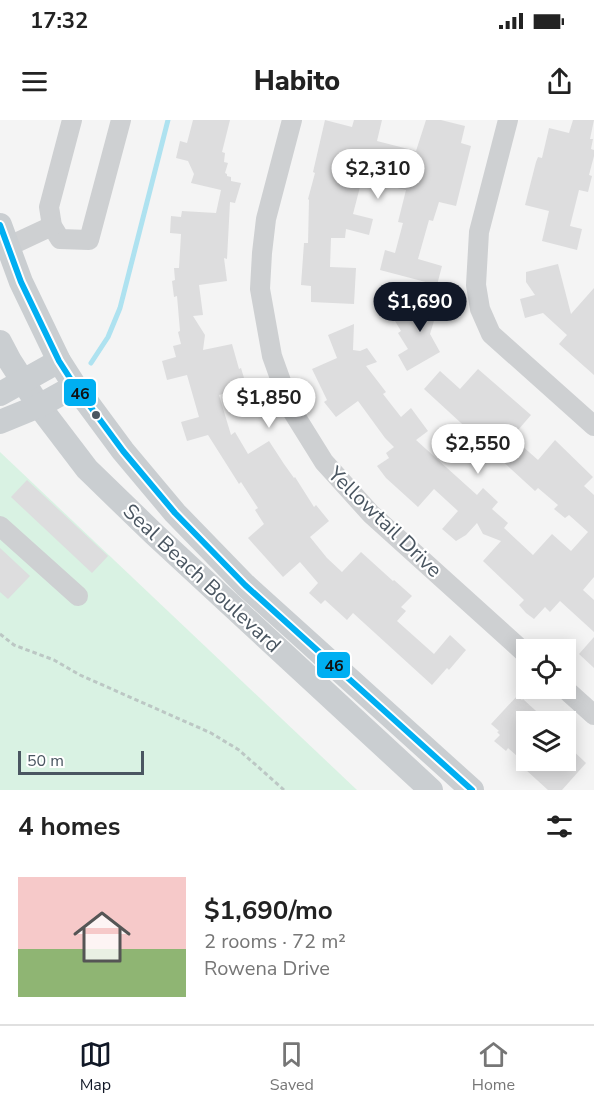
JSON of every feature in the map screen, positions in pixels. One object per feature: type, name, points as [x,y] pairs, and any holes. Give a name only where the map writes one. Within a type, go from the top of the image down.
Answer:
[{"type":"main road","name":"Seal Beach Boulevard","points":[[0,225],[31,304],[59,361],[123,451],[175,513],[245,585],[472,790]]},
{"type":"main road","name":"Seal Beach Boulevard","points":[[0,342],[39,406],[87,470],[431,790]]},
{"type":"main road","points":[[0,394],[59,361]]},
{"type":"main road","points":[[0,422],[39,406],[75,386]]},
{"type":"street","points":[[72,120],[49,207],[52,226],[60,239],[88,240],[121,120]]},
{"type":"street","name":"Yellowtail Drive","points":[[292,120],[266,219],[260,290],[272,356],[291,409],[324,462],[370,514],[516,645]]},
{"type":"street","points":[[508,120],[479,232],[476,285],[480,309],[491,334],[594,426]]},
{"type":"street","points":[[7,247],[52,226]]},
{"type":"street","points":[[0,525],[78,596]]},
{"type":"street","points":[[576,699],[594,715]]},
{"type":"path","points":[[0,634],[14,645],[54,660],[80,675],[211,733],[239,750],[284,790]]},
{"type":"green space","points":[[0,452],[357,790],[0,790]]},
{"type":"building","points":[[193,120],[230,120],[222,152],[225,153],[224,162],[228,163],[225,173],[231,177],[231,181],[241,183],[235,203],[230,202],[227,259],[224,258],[227,281],[199,285],[203,315],[193,316],[205,335],[203,350],[232,344],[239,369],[241,368],[247,388],[219,395],[231,435],[235,432],[248,454],[269,441],[314,507],[316,505],[329,521],[310,537],[342,572],[361,552],[412,596],[401,607],[406,611],[397,621],[434,654],[450,635],[466,650],[432,685],[353,613],[347,620],[325,600],[321,604],[309,593],[318,583],[300,562],[283,577],[248,538],[264,524],[255,510],[258,508],[241,482],[239,484],[208,435],[187,441],[181,422],[199,417],[187,375],[167,380],[162,361],[176,357],[173,346],[181,344],[178,332],[180,331],[177,296],[174,297],[172,281],[175,280],[174,268],[179,268],[181,234],[170,233],[171,216],[181,217],[182,211],[216,213],[221,190],[191,183],[194,174],[188,161],[176,158],[180,141],[187,143]]},
{"type":"building","points":[[325,120],[352,127],[354,120],[382,120],[377,141],[416,151],[426,120],[441,120],[465,126],[461,143],[471,146],[456,206],[439,202],[433,221],[429,220],[418,259],[442,266],[437,285],[380,270],[385,250],[395,253],[403,223],[398,222],[406,190],[397,188],[403,165],[368,156],[353,214],[373,219],[369,235],[346,229],[345,238],[331,238],[330,267],[356,268],[354,304],[311,302],[311,286],[301,285],[304,243],[308,243],[308,199]]},
{"type":"building","points":[[573,120],[594,120],[590,139],[593,139],[591,149],[594,150],[589,175],[592,176],[588,192],[579,190],[570,226],[582,229],[577,250],[542,241],[549,211],[525,205],[536,162],[538,157],[542,158],[549,128],[569,133]]},
{"type":"building","points":[[558,264],[571,314],[594,288],[594,375],[559,344],[567,335],[543,313],[525,318],[520,299],[535,295],[526,282],[526,272]]},
{"type":"building","points":[[440,296],[449,312],[434,321],[430,334],[440,352],[407,371],[398,355],[408,349],[398,333],[401,331],[395,321]]},
{"type":"building","points":[[354,324],[353,350],[360,351],[367,348],[377,362],[366,366],[386,392],[383,394],[401,417],[411,408],[428,431],[416,440],[477,495],[483,488],[498,502],[492,509],[508,523],[504,528],[533,555],[552,534],[571,551],[588,532],[569,515],[565,518],[554,509],[558,505],[538,488],[535,491],[424,389],[440,371],[460,389],[478,369],[531,415],[512,437],[538,460],[555,440],[593,477],[584,486],[594,495],[594,577],[583,590],[594,600],[594,632],[560,601],[550,612],[545,607],[534,619],[526,613],[519,605],[524,600],[483,561],[501,541],[483,534],[477,523],[466,535],[456,541],[442,529],[458,511],[434,489],[418,507],[386,478],[377,466],[389,458],[386,453],[394,447],[358,401],[336,417],[324,402],[327,400],[312,369],[337,358],[328,335]]},
{"type":"building","points":[[27,480],[108,556],[92,573],[11,497]]},
{"type":"building","points":[[0,548],[30,576],[8,599],[0,592]]},
{"type":"building","points":[[594,637],[594,668],[579,654]]},
{"type":"building","points":[[516,697],[516,699],[523,699],[536,711],[516,711],[516,755],[508,748],[506,751],[494,741],[500,735],[491,724]]},
{"type":"building","points":[[576,754],[586,763],[562,790],[548,790],[527,771],[576,771]]},
{"type":"waterway","points":[[91,363],[108,337],[120,308],[168,120]]},
{"type":"transit line","name":"46","points":[[0,225],[21,282],[59,361],[123,451],[175,513],[245,585],[472,790]]}]
